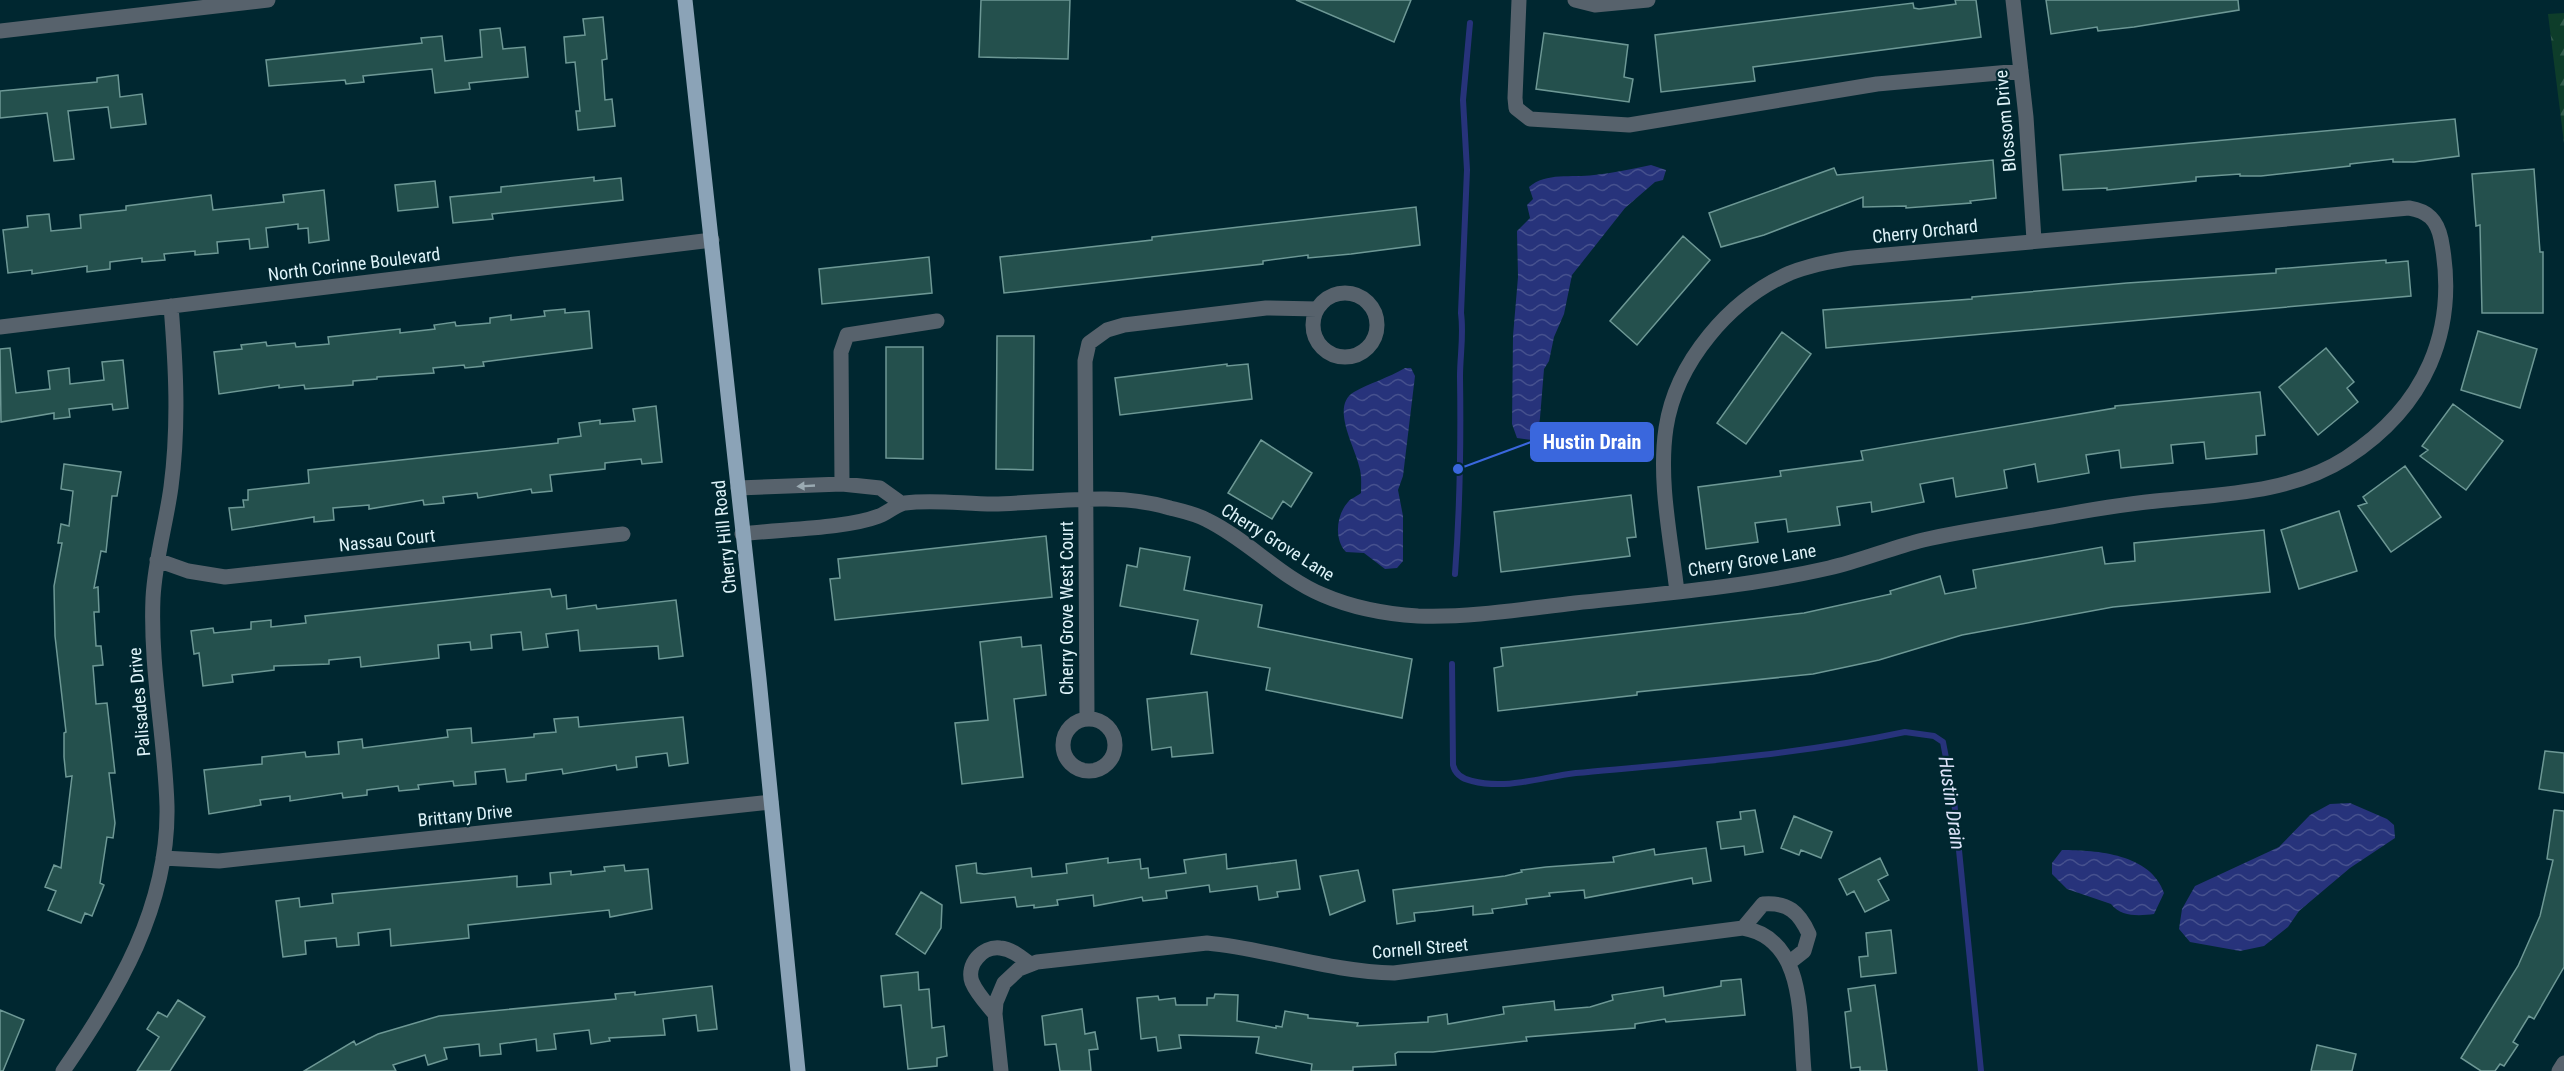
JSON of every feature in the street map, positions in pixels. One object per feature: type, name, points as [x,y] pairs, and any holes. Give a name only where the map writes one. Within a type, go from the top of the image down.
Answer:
[{"type":"main road","name":"Cherry Hill Road","points":[[685,0],[798,1071]]},
{"type":"street","points":[[0,32],[268,0]]},
{"type":"street","points":[[1519,0],[1515,98],[1516,108],[1530,119],[1629,125],[1876,84],[2021,71]]},
{"type":"street","points":[[1575,0],[1595,5],[1648,0]]},
{"type":"street","name":"Blossom Drive","points":[[2013,0],[2034,240]]},
{"type":"street","name":"Cherry Orchard","points":[[1677,592],[1664,464],[1666,427],[1683,376],[1722,321],[1761,290],[1789,274],[1818,264],[1852,258],[2034,240],[2409,208],[2421,210],[2432,218]]},
{"type":"street","name":"Cherry Grove Lane","points":[[742,534],[879,516],[901,503],[1013,503],[1086,498],[1164,506],[1207,519],[1320,594],[1371,611],[1411,616],[1462,615],[1677,592],[1833,567],[1923,540],[2104,508],[2263,489],[2313,475],[2343,460],[2404,409],[2430,367],[2442,327],[2446,288],[2440,238],[2432,218]]},
{"type":"street","name":"North Corinne Boulevard","points":[[0,327],[712,240]]},
{"type":"street","points":[[1348,293],[1360,297],[1370,305],[1376,316],[1377,328],[1373,340],[1365,350],[1354,356],[1341,357],[1330,353],[1320,345],[1314,334],[1313,321],[1317,309],[1325,300],[1336,294],[1348,293]]},
{"type":"street","name":"Palisades Drive","points":[[63,1071],[116,991],[137,948],[155,895],[163,858],[167,806],[152,624],[157,560],[171,489],[177,430],[177,373],[171,306]]},
{"type":"street","name":"Cherry Grove West Court","points":[[1087,718],[1085,351],[1096,336],[1107,330],[1136,324],[1266,308],[1317,309]]},
{"type":"street","points":[[842,484],[841,352],[847,335],[937,321]]},
{"type":"street","points":[[738,488],[842,484],[880,488],[901,503]]},
{"type":"street","name":"Nassau Court","points":[[157,560],[188,572],[225,577],[623,534]]},
{"type":"street","name":"Brittany Drive","points":[[163,858],[219,861],[771,802]]},
{"type":"street","points":[[1790,962],[1804,951],[1809,934],[1800,915],[1790,907],[1776,903],[1763,904],[1743,928],[1755,931],[1776,943],[1790,962],[1796,986],[1804,1071]]},
{"type":"street","name":"Cornell Street","points":[[995,1014],[996,1002],[1011,976],[1030,964],[1208,943],[1232,945],[1346,970],[1394,973],[1743,928]]},
{"type":"street","points":[[1001,1071],[995,1014],[973,983],[970,973],[979,954],[998,947],[1015,952],[1030,964]]},
{"type":"street","points":[[2559,1071],[2564,1063]]},
{"type":"green space","points":[[2564,13],[2564,143],[2548,14]]},
{"type":"water","points":[[1651,165],[1666,170],[1663,180],[1655,182],[1625,208],[1572,275],[1564,314],[1554,337],[1549,361],[1544,369],[1538,432],[1532,440],[1517,438],[1512,424],[1513,336],[1518,277],[1517,231],[1530,218],[1527,205],[1533,199],[1529,187],[1551,177],[1586,176]]},
{"type":"water","points":[[1405,368],[1411,368],[1415,376],[1403,476],[1398,490],[1403,516],[1403,561],[1397,568],[1385,569],[1364,553],[1346,552],[1338,534],[1339,520],[1344,507],[1361,493],[1360,469],[1346,427],[1344,407],[1347,398],[1354,392]]},
{"type":"water","points":[[2350,803],[2387,819],[2394,825],[2395,838],[2350,868],[2299,911],[2288,927],[2264,946],[2240,951],[2190,942],[2179,929],[2182,909],[2195,886],[2279,847],[2310,815],[2330,804]]},
{"type":"water","points":[[2062,850],[2106,853],[2135,862],[2148,870],[2164,893],[2154,914],[2125,913],[2111,904],[2067,889],[2052,874],[2052,863]]},
{"type":"building","points":[[981,0],[1070,0],[1068,59],[979,57]]},
{"type":"building","points":[[1296,0],[1411,0],[1394,42]]},
{"type":"building","points":[[1955,0],[1976,0],[1981,37],[1753,67],[1755,81],[1661,92],[1655,35],[1913,3],[1914,8],[1919,9],[1956,4]]},
{"type":"building","points":[[2046,0],[2238,0],[2239,10],[2134,27],[2098,31],[2097,27],[2051,34]]},
{"type":"building","points":[[603,17],[607,59],[602,60],[605,100],[612,99],[615,126],[578,130],[576,111],[580,111],[575,62],[566,63],[564,37],[585,35],[583,19]]},
{"type":"building","points":[[500,28],[503,49],[525,47],[528,77],[469,83],[470,89],[435,93],[432,69],[363,76],[364,82],[346,84],[345,80],[269,86],[266,60],[422,43],[421,38],[442,36],[445,61],[482,57],[480,30]]},
{"type":"building","points":[[1544,33],[1628,45],[1624,77],[1633,79],[1629,102],[1536,89]]},
{"type":"building","points":[[118,75],[120,97],[142,94],[146,124],[111,128],[108,107],[68,111],[74,159],[54,161],[47,113],[0,118],[0,91],[97,82],[97,78]]},
{"type":"building","points":[[2455,119],[2459,156],[2414,162],[2393,162],[2393,159],[2261,176],[2240,176],[2240,174],[2196,177],[2196,181],[2107,190],[2107,188],[2063,190],[2060,155]]},
{"type":"building","points":[[1993,160],[1996,198],[1970,201],[1971,203],[1906,208],[1906,206],[1863,207],[1863,197],[1764,235],[1721,247],[1709,213],[1834,168],[1837,175]]},
{"type":"building","points":[[2534,169],[2540,252],[2543,252],[2543,313],[2482,313],[2480,225],[2476,226],[2472,174]]},
{"type":"building","points":[[594,177],[594,181],[621,178],[623,200],[492,214],[493,219],[453,223],[450,197],[501,192],[501,187]]},
{"type":"building","points":[[435,181],[438,207],[398,211],[395,185]]},
{"type":"building","points":[[324,190],[329,240],[309,243],[308,228],[298,229],[298,224],[266,228],[268,247],[250,249],[249,239],[217,242],[218,253],[195,255],[195,251],[164,254],[165,260],[142,262],[142,258],[110,262],[110,269],[87,272],[87,266],[32,274],[32,270],[8,273],[3,230],[28,227],[27,216],[49,214],[51,231],[81,228],[80,215],[126,210],[126,206],[211,195],[213,210],[284,202],[283,195]]},
{"type":"building","points":[[1416,207],[1420,245],[1308,258],[1308,255],[1263,261],[1263,264],[1004,293],[1000,257]]},
{"type":"building","points":[[1683,236],[1710,260],[1637,345],[1610,321]]},
{"type":"building","points":[[929,257],[932,293],[822,304],[819,269]]},
{"type":"building","points":[[2386,260],[2386,263],[2408,261],[2411,296],[1826,348],[1823,310],[1972,299],[1972,297],[2127,283],[2276,273],[2276,269]]},
{"type":"building","points":[[565,309],[565,313],[589,311],[592,348],[483,362],[484,366],[433,368],[434,373],[377,377],[377,379],[353,381],[353,385],[305,389],[304,385],[279,388],[279,385],[219,394],[214,352],[242,349],[241,345],[266,342],[267,346],[295,343],[296,347],[329,344],[328,337],[400,329],[400,333],[435,329],[434,325],[455,322],[456,326],[490,323],[490,318],[511,315],[511,320],[545,316],[544,311]]},
{"type":"building","points":[[2478,331],[2537,349],[2520,408],[2461,390]]},
{"type":"building","points":[[1782,332],[1811,354],[1746,444],[1717,423]]},
{"type":"building","points":[[997,336],[1034,336],[1033,470],[996,469]]},
{"type":"building","points":[[886,347],[923,347],[923,459],[886,458]]},
{"type":"building","points":[[10,348],[16,393],[50,389],[48,371],[69,368],[70,384],[104,380],[102,362],[123,360],[128,408],[113,410],[112,404],[69,409],[70,417],[54,419],[54,413],[1,422],[0,349]]},
{"type":"building","points":[[2326,348],[2354,382],[2347,388],[2358,402],[2318,435],[2279,387]]},
{"type":"building","points":[[1227,364],[1227,366],[1248,364],[1252,399],[1120,415],[1115,378]]},
{"type":"building","points":[[2260,392],[2265,435],[2256,436],[2257,454],[2206,459],[2204,442],[2171,445],[2173,463],[2121,468],[2119,450],[2086,455],[2089,473],[2038,482],[2035,464],[2004,470],[2007,488],[1956,497],[1953,478],[1920,484],[1924,502],[1872,512],[1871,502],[1837,507],[1840,525],[1788,532],[1786,519],[1755,523],[1758,542],[1706,549],[1698,487],[1781,476],[1780,471],[1863,460],[1861,451],[2115,408],[2115,406]]},
{"type":"building","points":[[2453,404],[2503,441],[2466,490],[2420,456],[2428,450],[2422,446]]},
{"type":"building","points":[[656,406],[662,462],[642,464],[641,459],[605,463],[605,469],[550,475],[552,491],[532,493],[531,489],[478,498],[477,493],[443,497],[444,503],[424,505],[423,500],[369,509],[369,505],[333,508],[334,520],[314,522],[314,517],[232,530],[229,508],[244,507],[243,500],[248,500],[248,490],[309,483],[308,470],[558,443],[558,439],[581,436],[579,423],[600,420],[600,424],[635,421],[633,409]]},
{"type":"building","points":[[1261,440],[1312,473],[1291,507],[1283,501],[1272,519],[1228,493]]},
{"type":"building","points":[[64,464],[121,472],[117,496],[112,496],[106,552],[101,551],[94,588],[98,587],[99,612],[94,612],[96,646],[101,646],[103,665],[93,666],[96,704],[107,703],[115,773],[109,773],[115,823],[113,838],[107,837],[100,883],[104,885],[92,916],[85,913],[81,923],[48,910],[56,891],[45,887],[54,865],[61,868],[72,776],[66,777],[64,733],[66,732],[55,636],[54,586],[62,543],[58,543],[61,524],[69,526],[73,491],[61,489]]},
{"type":"building","points":[[2405,466],[2441,517],[2391,552],[2358,506],[2367,503],[2363,497]]},
{"type":"building","points":[[1631,495],[1636,537],[1627,538],[1630,556],[1501,572],[1494,512]]},
{"type":"building","points":[[2339,511],[2357,571],[2299,589],[2281,530]]},
{"type":"building","points":[[2264,530],[2270,592],[2113,607],[1962,635],[1879,660],[1813,674],[1637,692],[1637,695],[1498,711],[1494,668],[1503,666],[1501,648],[1804,613],[1891,594],[1890,591],[1940,576],[1945,594],[1976,588],[1973,570],[2102,547],[2105,564],[2135,561],[2134,543]]},
{"type":"building","points":[[1046,536],[1052,597],[835,620],[830,579],[840,578],[838,559]]},
{"type":"building","points":[[1140,548],[1190,557],[1184,590],[1262,605],[1258,627],[1412,659],[1402,718],[1266,690],[1270,668],[1191,654],[1198,620],[1120,606],[1127,565],[1137,567]]},
{"type":"building","points":[[550,589],[552,597],[566,595],[567,609],[596,605],[597,609],[676,600],[683,656],[659,659],[658,646],[580,651],[578,630],[546,634],[548,647],[523,650],[521,632],[491,635],[492,648],[471,650],[470,642],[438,645],[439,658],[361,667],[360,657],[329,660],[329,664],[274,666],[274,670],[232,675],[233,682],[203,686],[199,653],[194,654],[191,631],[213,628],[214,633],[251,629],[251,622],[271,620],[271,627],[306,623],[305,616]]},
{"type":"building","points":[[1021,637],[1022,647],[1041,645],[1046,695],[1014,699],[1023,777],[962,784],[955,723],[988,720],[980,642]]},
{"type":"building","points":[[1207,692],[1213,753],[1172,757],[1171,747],[1152,750],[1147,699]]},
{"type":"building","points":[[578,717],[579,727],[683,717],[688,763],[669,766],[667,753],[636,757],[637,767],[617,770],[616,765],[563,774],[562,769],[526,774],[526,780],[507,782],[505,769],[475,772],[476,784],[454,786],[453,781],[418,785],[419,789],[399,791],[398,786],[367,790],[367,795],[343,798],[342,793],[290,801],[290,796],[260,800],[261,805],[209,814],[204,770],[262,764],[262,757],[305,752],[306,757],[339,754],[338,742],[362,739],[363,748],[448,737],[447,730],[471,728],[472,743],[534,737],[534,734],[556,732],[554,719]]},
{"type":"building","points":[[2545,751],[2564,753],[2564,793],[2539,789]]},
{"type":"building","points":[[1755,810],[1763,852],[1745,855],[1744,846],[1721,849],[1717,822],[1741,819],[1740,812]]},
{"type":"building","points":[[2554,810],[2564,811],[2564,967],[2534,1019],[2529,1016],[2513,1042],[2518,1045],[2504,1066],[2500,1064],[2495,1071],[2481,1071],[2461,1058],[2518,966],[2540,916],[2553,860],[2547,859]]},
{"type":"building","points":[[1794,816],[1832,832],[1821,858],[1801,850],[1799,855],[1781,848]]},
{"type":"building","points":[[1706,848],[1711,881],[1693,884],[1692,878],[1585,898],[1584,890],[1549,893],[1550,896],[1526,899],[1527,904],[1492,909],[1493,913],[1473,915],[1473,906],[1414,913],[1415,921],[1397,924],[1393,890],[1505,876],[1522,872],[1521,870],[1614,862],[1613,857],[1654,849],[1655,855]]},
{"type":"building","points":[[1226,854],[1227,869],[1296,860],[1300,889],[1277,892],[1278,897],[1259,900],[1257,886],[1210,892],[1209,885],[1166,891],[1167,898],[1143,901],[1142,897],[1094,906],[1093,895],[1057,900],[1058,905],[1034,908],[1034,905],[1017,907],[1015,897],[961,903],[956,866],[976,863],[977,873],[984,874],[1031,868],[1032,877],[1067,873],[1066,864],[1108,858],[1108,863],[1140,859],[1141,869],[1148,868],[1149,878],[1186,873],[1184,860]]},
{"type":"building","points":[[1880,858],[1888,875],[1878,880],[1889,900],[1865,912],[1854,891],[1847,895],[1839,879]]},
{"type":"building","points":[[624,865],[625,871],[648,869],[652,909],[610,917],[609,910],[468,925],[469,938],[391,946],[390,929],[358,933],[359,945],[337,947],[336,938],[305,941],[306,954],[283,957],[276,901],[299,898],[300,907],[333,903],[332,894],[517,876],[517,887],[551,884],[550,873],[571,871],[571,875],[605,871],[604,867]]},
{"type":"building","points":[[1358,870],[1365,901],[1330,915],[1320,876]]},
{"type":"building","points":[[921,892],[942,905],[941,928],[925,954],[896,934]]},
{"type":"building","points":[[1891,930],[1896,973],[1861,977],[1859,957],[1868,956],[1866,933]]},
{"type":"building","points":[[918,972],[919,990],[929,989],[932,1028],[944,1026],[947,1056],[937,1058],[937,1066],[908,1069],[901,1005],[884,1007],[881,976]]},
{"type":"building","points":[[1741,979],[1745,1015],[1666,1022],[1665,1019],[1635,1024],[1635,1028],[1526,1037],[1527,1041],[1433,1052],[1398,1052],[1395,1054],[1396,1065],[1353,1067],[1353,1071],[1311,1071],[1312,1064],[1256,1053],[1259,1037],[1179,1035],[1181,1048],[1158,1051],[1156,1037],[1141,1039],[1137,998],[1158,996],[1159,1000],[1175,998],[1176,1005],[1207,1005],[1207,998],[1214,998],[1215,994],[1238,995],[1237,1021],[1276,1028],[1276,1026],[1282,1027],[1285,1011],[1308,1015],[1308,1018],[1358,1023],[1357,1026],[1428,1022],[1428,1017],[1447,1014],[1448,1024],[1504,1014],[1503,1007],[1554,1001],[1555,1010],[1590,1007],[1613,1000],[1612,995],[1663,987],[1664,996],[1721,986],[1721,981]]},
{"type":"building","points":[[1875,985],[1887,1071],[1860,1071],[1860,1067],[1851,1068],[1845,1012],[1851,1011],[1848,989]]},
{"type":"building","points":[[712,986],[717,1029],[698,1031],[696,1015],[663,1019],[665,1035],[609,1038],[610,1041],[591,1044],[589,1030],[554,1034],[556,1049],[537,1051],[536,1039],[500,1044],[501,1054],[480,1056],[479,1044],[444,1048],[447,1059],[428,1065],[425,1055],[393,1065],[396,1071],[304,1071],[354,1041],[356,1045],[378,1034],[439,1016],[616,999],[615,994],[635,992],[635,995]]},
{"type":"building","points":[[178,1000],[205,1017],[170,1071],[137,1071],[159,1037],[147,1029],[158,1012],[167,1017]]},
{"type":"building","points":[[1082,1009],[1085,1034],[1095,1032],[1098,1049],[1089,1050],[1091,1071],[1060,1071],[1056,1044],[1045,1045],[1042,1016]]},
{"type":"building","points":[[0,1010],[24,1020],[3,1071],[0,1071]]},
{"type":"building","points":[[2317,1045],[2356,1054],[2352,1071],[2311,1071]]},
{"type":"waterway","name":"Hustin Drain","points":[[1455,574],[1459,500],[1461,313],[1467,170],[1463,100],[1470,23]]},
{"type":"waterway","name":"Hustin Drain","points":[[1452,664],[1453,765],[1458,773],[1472,781],[1498,784],[1524,782],[1576,773],[1700,762],[1823,747],[1905,732],[1934,736],[1943,742],[1954,800],[1981,1071]]},
{"type":"place","name":"Hustin Drain","points":[[1458,469]]}]
